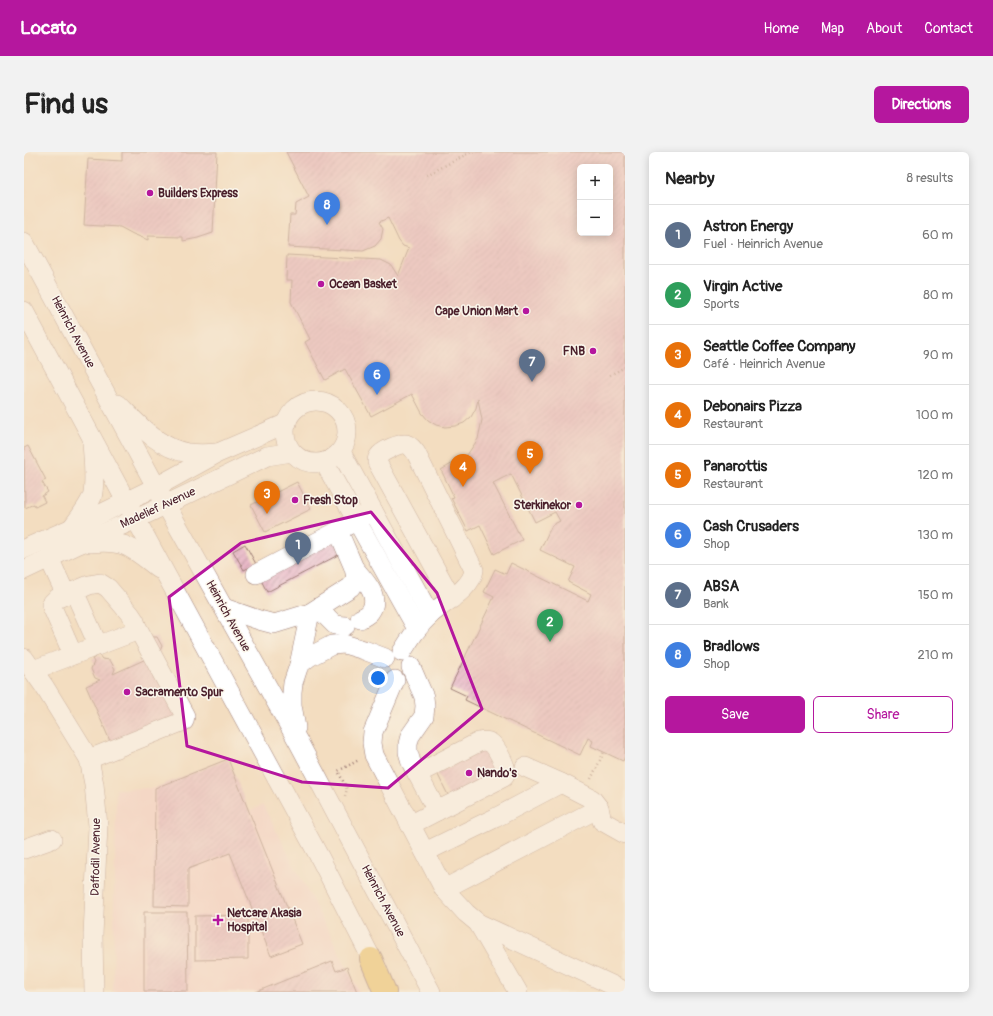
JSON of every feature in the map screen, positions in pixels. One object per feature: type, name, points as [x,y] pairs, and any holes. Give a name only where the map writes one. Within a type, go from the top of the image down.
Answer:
[{"type":"main road","points":[[371,959],[385,992]]},
{"type":"street","name":"Heinrich Avenue","points":[[24,242],[156,487],[299,743],[431,992]]},
{"type":"street","points":[[24,312],[320,858],[371,959],[390,992]]},
{"type":"street","points":[[104,390],[147,432],[162,444],[172,449],[187,453],[218,453]]},
{"type":"street","points":[[319,401],[329,403],[343,416],[347,425],[348,434],[346,444],[341,452],[333,458],[324,462],[306,462],[292,452],[287,443],[285,433],[287,423],[290,414],[299,406],[308,402],[319,401]]},
{"type":"street","name":"Madelief Avenue","points":[[24,570],[49,558],[76,536],[126,502],[218,453],[287,423]]},
{"type":"street","points":[[92,438],[94,483],[92,495],[76,536],[121,543],[135,550],[166,575]]},
{"type":"street","points":[[399,659],[417,628],[430,615],[452,599],[470,582],[474,573],[474,570],[416,453],[406,444],[401,444],[384,451],[379,455],[377,462],[452,599]]},
{"type":"street","name":"Madelief Avenue","points":[[24,549],[136,519],[267,456],[292,452]]},
{"type":"street","points":[[341,452],[430,615]]},
{"type":"street","points":[[324,462],[417,628]]},
{"type":"street","points":[[256,574],[373,511]]},
{"type":"street","points":[[224,608],[274,624],[315,610],[351,587],[356,578],[354,568],[342,540],[336,532]]},
{"type":"street","points":[[49,558],[98,645]]},
{"type":"street","points":[[315,610],[325,615],[335,625],[353,622],[370,613],[374,605],[374,598],[369,586],[354,568]]},
{"type":"street","points":[[73,655],[52,607],[52,603],[56,599],[89,585],[100,583],[108,588],[131,615],[185,716],[184,721],[180,723],[88,759]]},
{"type":"street","points":[[299,743],[292,706],[293,683],[315,610]]},
{"type":"street","points":[[30,663],[73,655],[130,633],[136,625]]},
{"type":"street","name":"Daffodil Avenue","points":[[24,642],[30,663],[88,759],[94,784],[98,826],[94,935],[94,992]]},
{"type":"street","points":[[299,665],[309,657],[332,645],[344,644],[399,659],[424,697],[424,716],[410,736],[408,752],[411,762],[437,811]]},
{"type":"street","points":[[395,680],[373,732],[372,743],[374,755],[444,889],[466,913],[478,923],[625,991]]},
{"type":"street","points":[[410,825],[501,779],[506,774],[506,767],[495,746],[491,743],[483,741],[418,774]]},
{"type":"street","points":[[525,767],[592,799],[599,808],[602,821],[625,834]]},
{"type":"street","points":[[425,852],[495,818],[561,783]]},
{"type":"street","points":[[444,889],[599,808]]},
{"type":"street","points":[[24,849],[52,839]]},
{"type":"street","points":[[478,923],[518,992]]},
{"type":"path","points":[[427,175],[471,152]]},
{"type":"path","points":[[610,375],[625,367]]},
{"type":"path","points":[[583,794],[604,752]]},
{"type":"path","points":[[337,815],[347,789],[338,771],[360,760]]},
{"type":"highlighted area","points":[[371,512],[437,593],[482,709],[388,788],[302,782],[187,746],[169,597],[241,543]]},
{"type":"shaded area","name":"Netcare Akasia Hospital","points":[[155,788],[249,811],[263,805],[360,992],[113,992],[116,789]]},
{"type":"building","name":"Builders Express","points":[[122,152],[217,152],[213,233],[183,241],[183,237],[148,236],[148,240],[120,227],[84,225],[88,159],[122,161]]},
{"type":"building","points":[[286,152],[625,152],[625,756],[623,761],[591,746],[593,741],[588,738],[580,755],[465,700],[467,696],[450,688],[494,597],[484,592],[495,569],[506,574],[511,563],[588,601],[591,594],[568,582],[575,567],[540,550],[552,525],[560,521],[555,512],[535,522],[511,474],[493,483],[522,540],[494,554],[480,525],[468,531],[451,498],[454,497],[441,470],[467,455],[478,439],[482,420],[478,399],[476,408],[471,417],[464,423],[445,427],[436,425],[428,420],[422,413],[412,394],[371,416],[345,369],[325,380],[305,342],[310,339],[291,302],[292,280],[286,280],[287,255],[381,260],[391,265],[398,276],[409,248],[403,246],[399,241],[388,218],[379,222],[383,229],[381,239],[375,246],[363,251],[288,247],[290,215],[295,215],[296,204],[309,197]]},
{"type":"building","points":[[28,446],[46,480],[42,482],[48,492],[42,496],[45,502],[35,507],[34,504],[25,508],[24,448]]},
{"type":"building","points":[[297,482],[311,509],[265,532],[251,505]]},
{"type":"building","points":[[334,537],[342,553],[267,592],[259,576]]},
{"type":"building","points":[[245,544],[256,564],[244,570],[233,551]]},
{"type":"building","name":"Sacramento Spur","points":[[150,637],[157,637],[162,646],[159,654],[180,698],[175,722],[110,741],[86,686],[100,680],[95,678],[91,669],[94,662],[92,659],[99,655],[102,659],[110,660],[115,669],[113,674],[146,659]]},
{"type":"building","name":"Nando's","points":[[487,747],[501,772],[450,799],[437,773]]},
{"type":"building","points":[[228,759],[302,944],[271,956],[230,853],[188,869],[188,907],[154,906],[155,788]]},
{"type":"building","points":[[144,912],[187,912],[188,991],[144,991]]},
{"type":"building","points":[[248,915],[248,959],[195,960],[195,916]]},
{"type":"building","points":[[332,961],[336,971],[347,967],[357,992],[256,992]]},
{"type":"place","name":"Builders Express","points":[[150,193]]},
{"type":"place","name":"Bradlows","points":[[327,225]]},
{"type":"place","name":"Ocean Basket","points":[[321,284]]},
{"type":"place","name":"Cape Union Mart","points":[[526,311]]},
{"type":"place","name":"FNB","points":[[593,351]]},
{"type":"place","name":"ABSA","points":[[532,382]]},
{"type":"place","name":"Cash Crusaders","points":[[377,395]]},
{"type":"place","name":"Panarottis","points":[[530,474]]},
{"type":"place","name":"Debonairs Pizza","points":[[463,487]]},
{"type":"place","name":"Fresh Stop","points":[[295,500]]},
{"type":"place","name":"Sterkinekor","points":[[579,505]]},
{"type":"place","name":"Seattle Coffee Company","points":[[267,514]]},
{"type":"place","name":"Astron Energy","points":[[298,565]]},
{"type":"place","name":"Virgin Active","points":[[550,642]]},
{"type":"place","name":"Sacramento Spur","points":[[127,692]]},
{"type":"place","name":"Nando's","points":[[469,773]]},
{"type":"place","name":"Netcare Akasia Hospital","points":[[218,920]]}]
